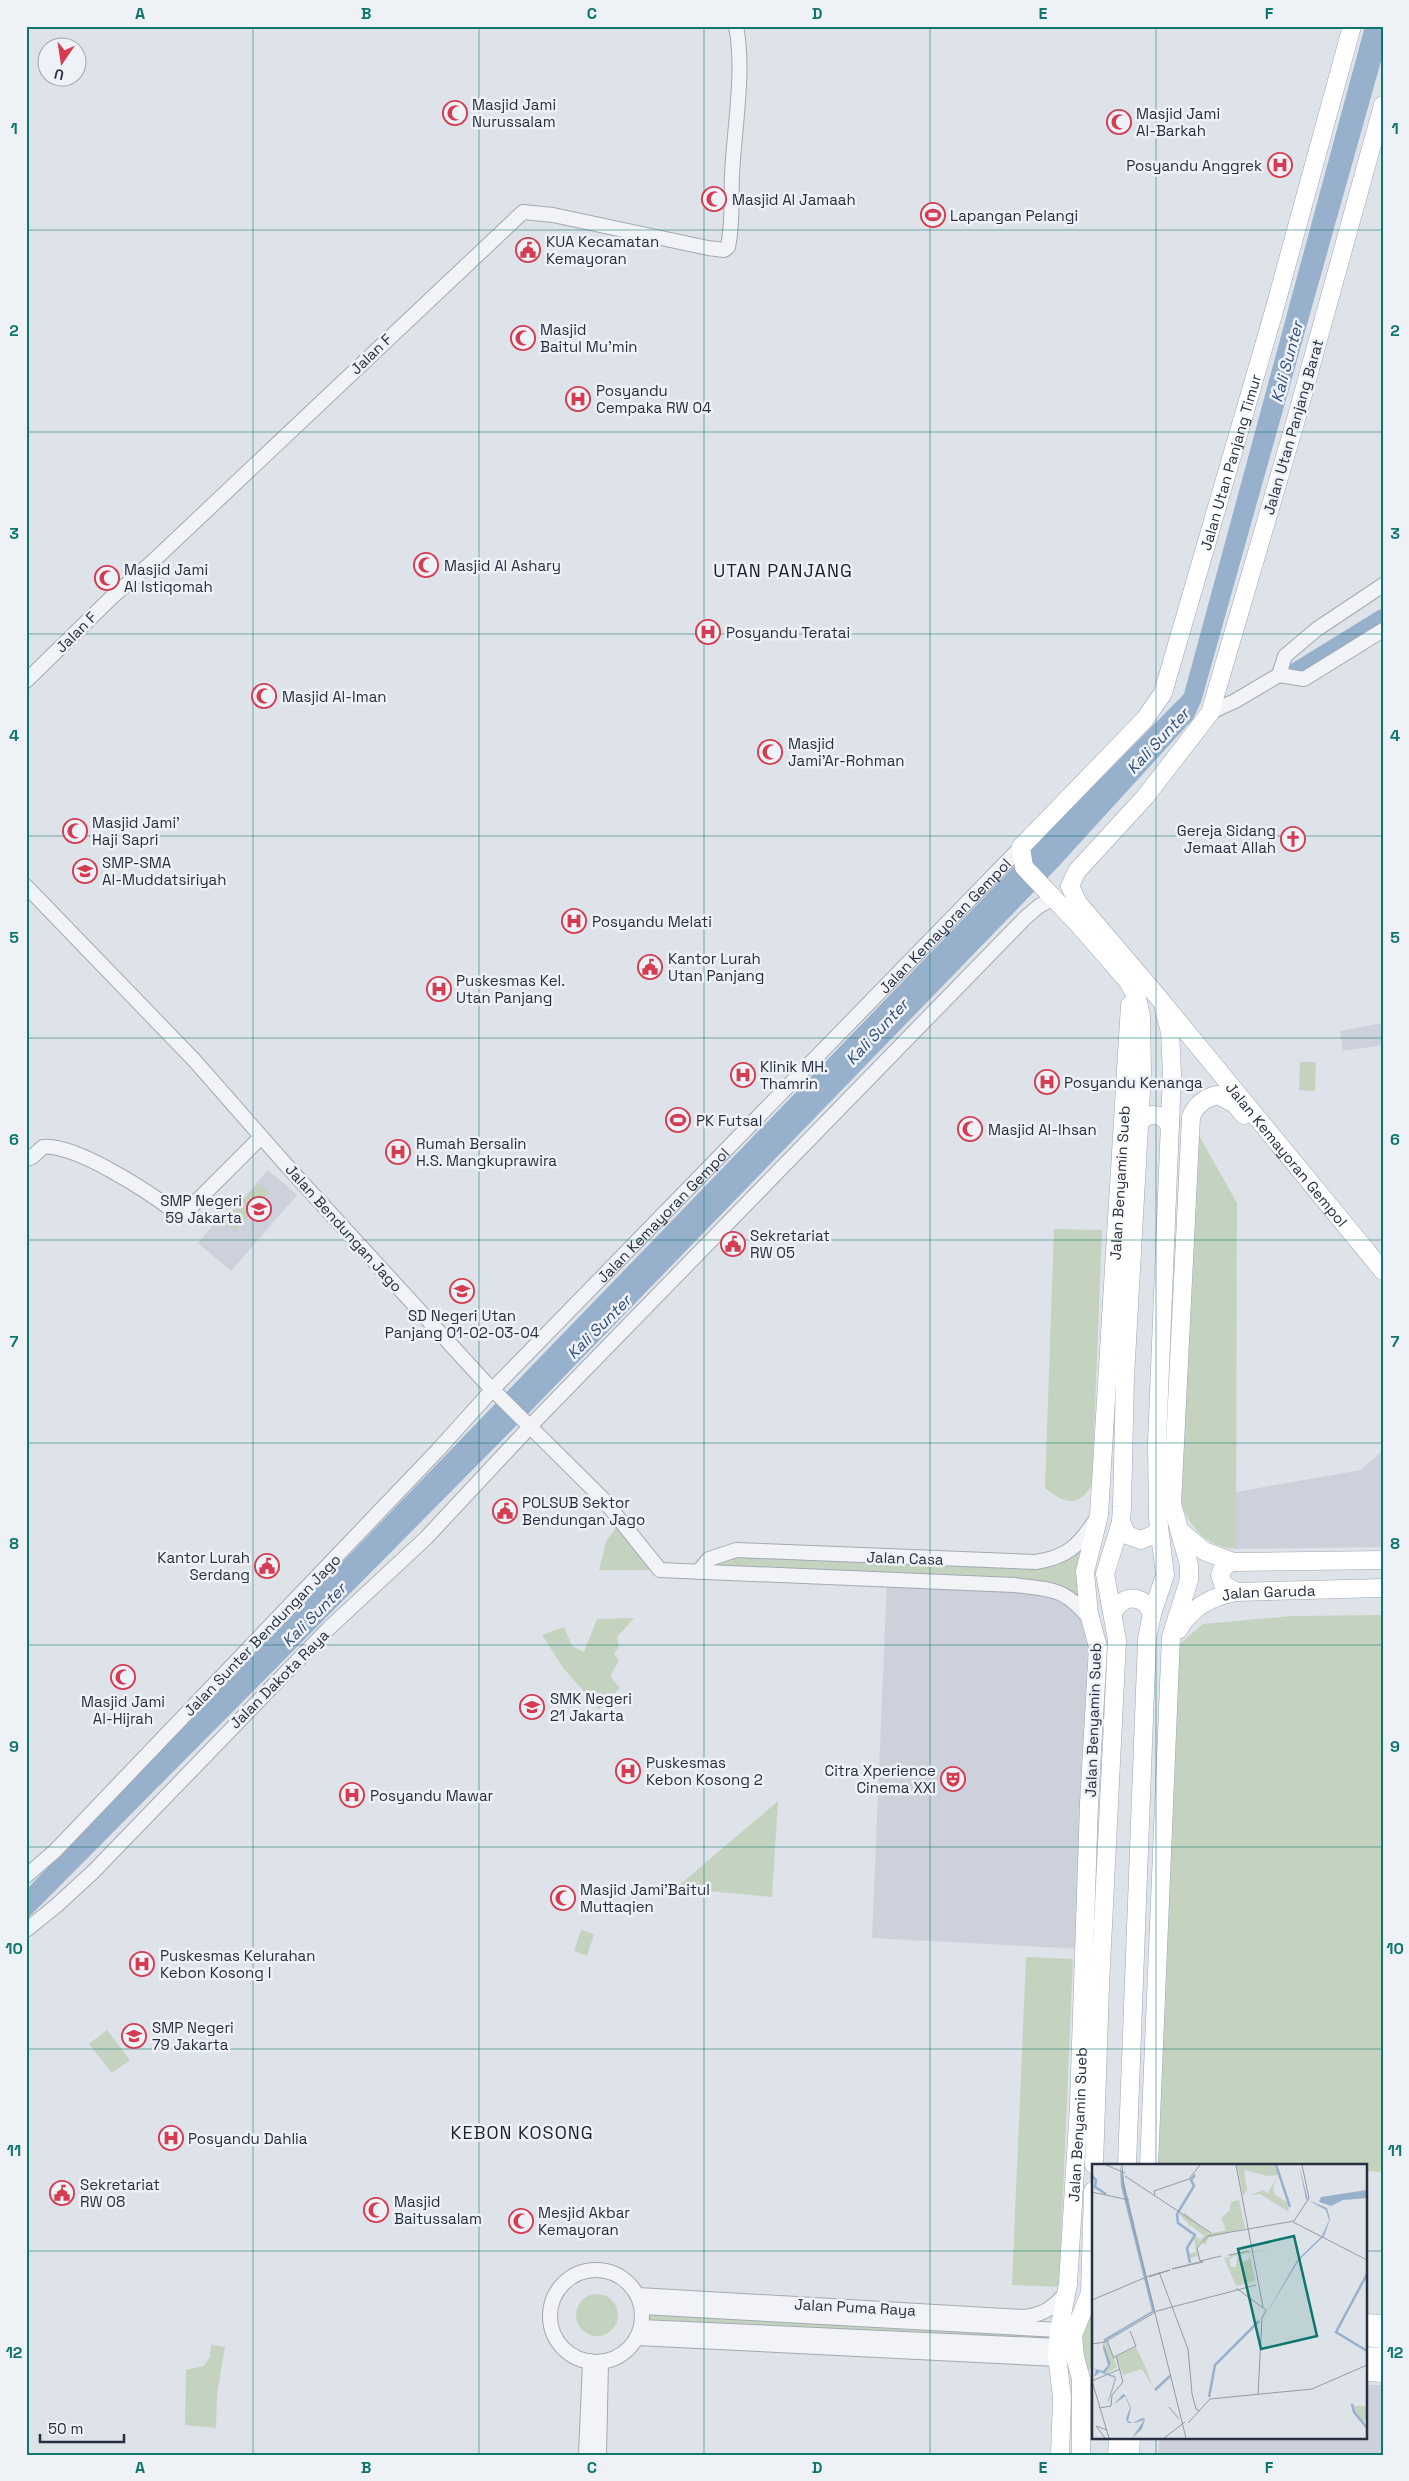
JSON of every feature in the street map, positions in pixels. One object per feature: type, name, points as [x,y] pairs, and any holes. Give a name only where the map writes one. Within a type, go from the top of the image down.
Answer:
[{"type":"main road","name":"Jalan Utan Panjang Timur","points":[[1020,852],[1145,719],[1166,686],[1274,311],[1352,26]]},
{"type":"main road","name":"Jalan Utan Panjang Barat","points":[[1153,991],[1078,903],[1070,886],[1077,871],[1145,797],[1208,716],[1295,423],[1383,105]]},
{"type":"main road","points":[[1020,852],[1024,867],[1049,892],[1127,980]]},
{"type":"main road","name":"Jalan Benyamin Sueb","points":[[1094,2164],[1100,1986],[1117,1640],[1114,1613],[1105,1574],[1121,1522],[1125,1377],[1142,1073],[1142,1016],[1137,998],[1127,980]]},
{"type":"main road","name":"Jalan Benyamin Sueb","points":[[1060,2455],[1062,2397],[1058,2345],[1068,2284],[1079,2105],[1082,1967],[1098,1647],[1091,1619],[1085,1572],[1099,1515],[1104,1446],[1130,1013],[1127,980]]},
{"type":"main road","points":[[1127,2164],[1146,1653],[1152,1614],[1165,1575],[1159,1527],[1157,1442],[1167,1234],[1172,1074],[1169,1024],[1163,1008],[1153,991]]},
{"type":"main road","name":"Jalan Kemayoran Gempol","points":[[1153,991],[1383,1271]]},
{"type":"main road","points":[[1142,1073],[1147,1082],[1157,1085],[1166,1082],[1172,1074]]},
{"type":"main road","name":"Jalan Kemayoran Gempol","points":[[1183,1270],[1191,1117],[1194,1110],[1204,1100],[1218,1096],[1235,1104],[1251,1122],[1383,1286]]},
{"type":"main road","points":[[1138,1125],[1146,1116],[1151,1115],[1163,1117],[1170,1126]]},
{"type":"main road","points":[[1120,1162],[1136,1185]]},
{"type":"main road","points":[[1116,1232],[1132,1252]]},
{"type":"main road","points":[[1149,2160],[1171,1637],[1189,1580],[1189,1565],[1172,1504],[1183,1270],[1167,1234]]},
{"type":"main road","points":[[1104,1446],[1125,1377]]},
{"type":"main road","points":[[1157,1442],[1176,1404]]},
{"type":"main road","points":[[1121,1522],[1127,1535],[1134,1539],[1149,1538],[1159,1527]]},
{"type":"main road","name":"Jalan Garuda","points":[[1179,1530],[1204,1550],[1233,1562],[1383,1560]]},
{"type":"main road","points":[[1233,1562],[1224,1566],[1220,1575],[1223,1584],[1236,1592]]},
{"type":"main road","name":"Jalan Garuda","points":[[1171,1637],[1186,1616],[1204,1602],[1216,1596],[1236,1592],[1383,1588]]},
{"type":"main road","points":[[1114,1613],[1117,1605],[1124,1599],[1133,1598],[1142,1600],[1152,1614]]},
{"type":"main road","points":[[1089,1804],[1114,1728]]},
{"type":"main road","points":[[1139,1870],[1165,1788]]},
{"type":"main road","points":[[1082,1967],[1100,1986]]},
{"type":"main road","points":[[1129,2096],[1149,2160]]},
{"type":"main road","name":"Jalan Benyamin Sueb","points":[[1081,2455],[1081,2378],[1075,2357],[1073,2335],[1091,2296],[1092,2244]]},
{"type":"main road","points":[[1366,2323],[1383,2324]]},
{"type":"main road","points":[[1366,2337],[1383,2339]]},
{"type":"main road","points":[[1366,2356],[1383,2357]]},
{"type":"main road","points":[[1081,2378],[1086,2370],[1092,2366]]},
{"type":"main road","points":[[1366,2372],[1383,2373]]},
{"type":"main road","points":[[1117,2455],[1118,2438]]},
{"type":"main road","points":[[1130,2455],[1131,2438]]},
{"type":"street","name":"Jalan F","points":[[26,681],[112,597],[150,564],[523,212],[553,215],[724,250],[728,247],[739,42],[736,26]]},
{"type":"street","points":[[1279,675],[1284,656],[1317,629],[1383,586]]},
{"type":"street","points":[[1208,716],[1279,675],[1304,678],[1383,630]]},
{"type":"street","name":"Jalan Kemayoran Gempol","points":[[496,1393],[1020,852]]},
{"type":"street","name":"Jalan Bendungan Jago","points":[[28,892],[194,1060],[261,1137],[496,1393],[615,1513],[660,1570]]},
{"type":"street","points":[[529,1425],[1025,918],[1039,906],[1049,892]]},
{"type":"street","points":[[26,1160],[43,1147],[58,1148],[128,1180],[175,1212],[182,1213],[188,1210],[261,1137]]},
{"type":"street","name":"Jalan Sunter Bendungan Jago","points":[[26,1876],[55,1851],[439,1449],[496,1393]]},
{"type":"street","name":"Jalan Dakota Raya","points":[[26,1930],[56,1906],[138,1827],[245,1712],[328,1628],[426,1538],[529,1425]]},
{"type":"street","name":"Jalan Casa","points":[[698,1572],[709,1559],[736,1550],[1036,1562],[1058,1557],[1075,1547],[1083,1539],[1099,1515]]},
{"type":"street","name":"Jalan Casa","points":[[660,1570],[1014,1585],[1044,1588],[1060,1591],[1072,1598],[1091,1619]]},
{"type":"street","points":[[589,2270],[599,2270],[622,2277],[640,2301],[639,2332],[623,2353],[596,2362],[566,2351],[555,2337],[550,2312],[556,2292],[562,2284],[574,2275],[589,2270]]},
{"type":"street","name":"Jalan Puma Raya","points":[[640,2301],[1023,2317],[1033,2316],[1052,2309],[1065,2294]]},
{"type":"street","name":"Jalan Puma Raya","points":[[640,2301],[1058,2345]]},
{"type":"street","points":[[639,2332],[1058,2345]]},
{"type":"street","points":[[586,2455],[596,2362]]},
{"type":"street","points":[[596,2362],[599,2455]]},
{"type":"shaded area","points":[[1383,1023],[1383,1045],[1343,1051],[1340,1031]]},
{"type":"shaded area","name":"SMP Negeri 59 Jakarta","points":[[268,1170],[297,1195],[231,1271],[198,1243],[214,1224],[218,1227]]},
{"type":"shaded area","points":[[1383,1450],[1383,1547],[1236,1549],[1236,1492],[1361,1470]]},
{"type":"shaded area","points":[[887,1580],[1053,1590],[1091,1619],[1083,1949],[872,1938]]},
{"type":"shaded area","points":[[1366,2385],[1383,2385],[1383,2455],[1158,2455],[1160,2438],[1366,2438]]},
{"type":"green space","name":"Lapangan Pelangi","points":[[927,207],[943,215],[940,223],[923,216]]},
{"type":"green space","points":[[1300,1062],[1316,1062],[1315,1091],[1299,1090]]},
{"type":"green space","points":[[1197,1132],[1237,1203],[1236,1549],[1216,1544],[1201,1535],[1195,1529],[1180,1503]]},
{"type":"green space","points":[[258,1183],[269,1192],[235,1232],[225,1223]]},
{"type":"green space","points":[[1054,1229],[1102,1230],[1092,1484],[1082,1497],[1071,1501],[1059,1497],[1045,1488]]},
{"type":"green space","points":[[621,1520],[660,1570],[599,1570],[606,1542]]},
{"type":"green space","points":[[1075,1547],[1089,1550],[1091,1619],[1060,1591],[698,1572],[723,1553],[1036,1562]]},
{"type":"green space","points":[[1383,1615],[1383,2172],[1366,2171],[1366,2164],[1158,2164],[1177,1646],[1203,1624],[1293,1616]]},
{"type":"green space","points":[[634,1618],[617,1637],[619,1646],[614,1654],[619,1661],[610,1676],[620,1688],[599,1709],[564,1669],[542,1635],[564,1627],[572,1646],[584,1652],[597,1619]]},
{"type":"green space","points":[[778,1801],[772,1897],[676,1888]]},
{"type":"green space","points":[[581,1930],[594,1934],[587,1956],[574,1951]]},
{"type":"green space","points":[[1026,1957],[1073,1959],[1059,2287],[1012,2285]]},
{"type":"green space","points":[[107,2030],[130,2060],[112,2073],[89,2044]]},
{"type":"green space","points":[[593,2294],[601,2294],[612,2300],[618,2315],[612,2330],[601,2336],[593,2336],[582,2330],[576,2319],[576,2311],[582,2300]]},
{"type":"green space","points":[[1092,2302],[1092,2367],[1081,2379],[1075,2357]]},
{"type":"green space","points":[[643,2313],[1059,2330],[1057,2355],[641,2327]]},
{"type":"green space","points":[[211,2345],[225,2347],[217,2395],[216,2428],[185,2425],[186,2370],[204,2366],[210,2357]]},
{"type":"water","name":"Kali Sunter","points":[[1365,26],[1383,26],[1383,54],[1201,702],[1193,719],[1057,868],[522,1420],[26,1920],[26,1890],[1022,858],[1184,694]]},
{"type":"waterway","points":[[1297,672],[1383,619]]},
{"type":"place","name":"Masjid Jami Nurussalam","points":[[455,113]]},
{"type":"place","name":"Masjid Jami Al-Barkah","points":[[1119,122]]},
{"type":"place","name":"Posyandu Anggrek","points":[[1280,165]]},
{"type":"place","name":"Masjid Al Jamaah","points":[[714,199]]},
{"type":"place","name":"Lapangan Pelangi","points":[[933,215]]},
{"type":"place","name":"KUA Kecamatan Kemayoran","points":[[528,250]]},
{"type":"place","name":"Masjid Baitul Mu'min","points":[[523,338]]},
{"type":"place","name":"Posyandu Cempaka RW 04","points":[[578,399]]},
{"type":"place","name":"Masjid Al Ashary","points":[[426,565]]},
{"type":"place","name":"Masjid Jami Al Istiqomah","points":[[107,578]]},
{"type":"place","name":"Posyandu Teratai","points":[[708,632]]},
{"type":"place","name":"Masjid Al-Iman","points":[[264,696]]},
{"type":"place","name":"Masjid Jami'Ar-Rohman","points":[[770,752]]},
{"type":"place","name":"Masjid Jami' Haji Sapri","points":[[75,831]]},
{"type":"place","name":"Gereja Sidang Jemaat Allah","points":[[1293,839]]},
{"type":"place","name":"SMP-SMA Al-Muddatsiriyah","points":[[85,871]]},
{"type":"place","name":"Posyandu Melati","points":[[574,921]]},
{"type":"place","name":"Kantor Lurah Utan Panjang","points":[[650,967]]},
{"type":"place","name":"Puskesmas Kel. Utan Panjang","points":[[439,989]]},
{"type":"place","name":"Klinik MH. Thamrin","points":[[743,1075]]},
{"type":"place","name":"Posyandu Kenanga","points":[[1047,1082]]},
{"type":"place","name":"PK Futsal","points":[[678,1120]]},
{"type":"place","name":"Masjid Al-Ihsan","points":[[970,1129]]},
{"type":"place","name":"Rumah Bersalin H.S. Mangkuprawira","points":[[398,1152]]},
{"type":"place","name":"SMP Negeri 59 Jakarta","points":[[259,1209]]},
{"type":"place","name":"Sekretariat RW 05","points":[[733,1244]]},
{"type":"place","name":"SD Negeri Utan Panjang 01-02-03-04","points":[[462,1291]]},
{"type":"place","name":"POLSUB Sektor Bendungan Jago","points":[[505,1511]]},
{"type":"place","name":"Kantor Lurah Serdang","points":[[267,1566]]},
{"type":"place","name":"Masjid Jami Al-Hijrah","points":[[123,1677]]},
{"type":"place","name":"SMK Negeri 21 Jakarta","points":[[532,1707]]},
{"type":"place","name":"Puskesmas Kebon Kosong 2","points":[[628,1771]]},
{"type":"place","name":"Citra Xperience Cinema XXI","points":[[953,1779]]},
{"type":"place","name":"Posyandu Mawar","points":[[352,1795]]},
{"type":"place","name":"Masjid Jami'Baitul Muttaqien","points":[[563,1898]]},
{"type":"place","name":"Puskesmas Kelurahan Kebon Kosong I","points":[[142,1964]]},
{"type":"place","name":"SMP Negeri 79 Jakarta","points":[[134,2036]]},
{"type":"place","name":"Posyandu Dahlia","points":[[171,2138]]},
{"type":"place","name":"Sekretariat RW 08","points":[[62,2193]]},
{"type":"place","name":"Masjid Baitussalam","points":[[376,2210]]},
{"type":"place","name":"Mesjid Akbar Kemayoran","points":[[521,2221]]},
{"type":"district","name":"UTAN PANJANG","points":[[783,570]]},
{"type":"district","name":"KEBON KOSONG","points":[[522,2132]]}]
